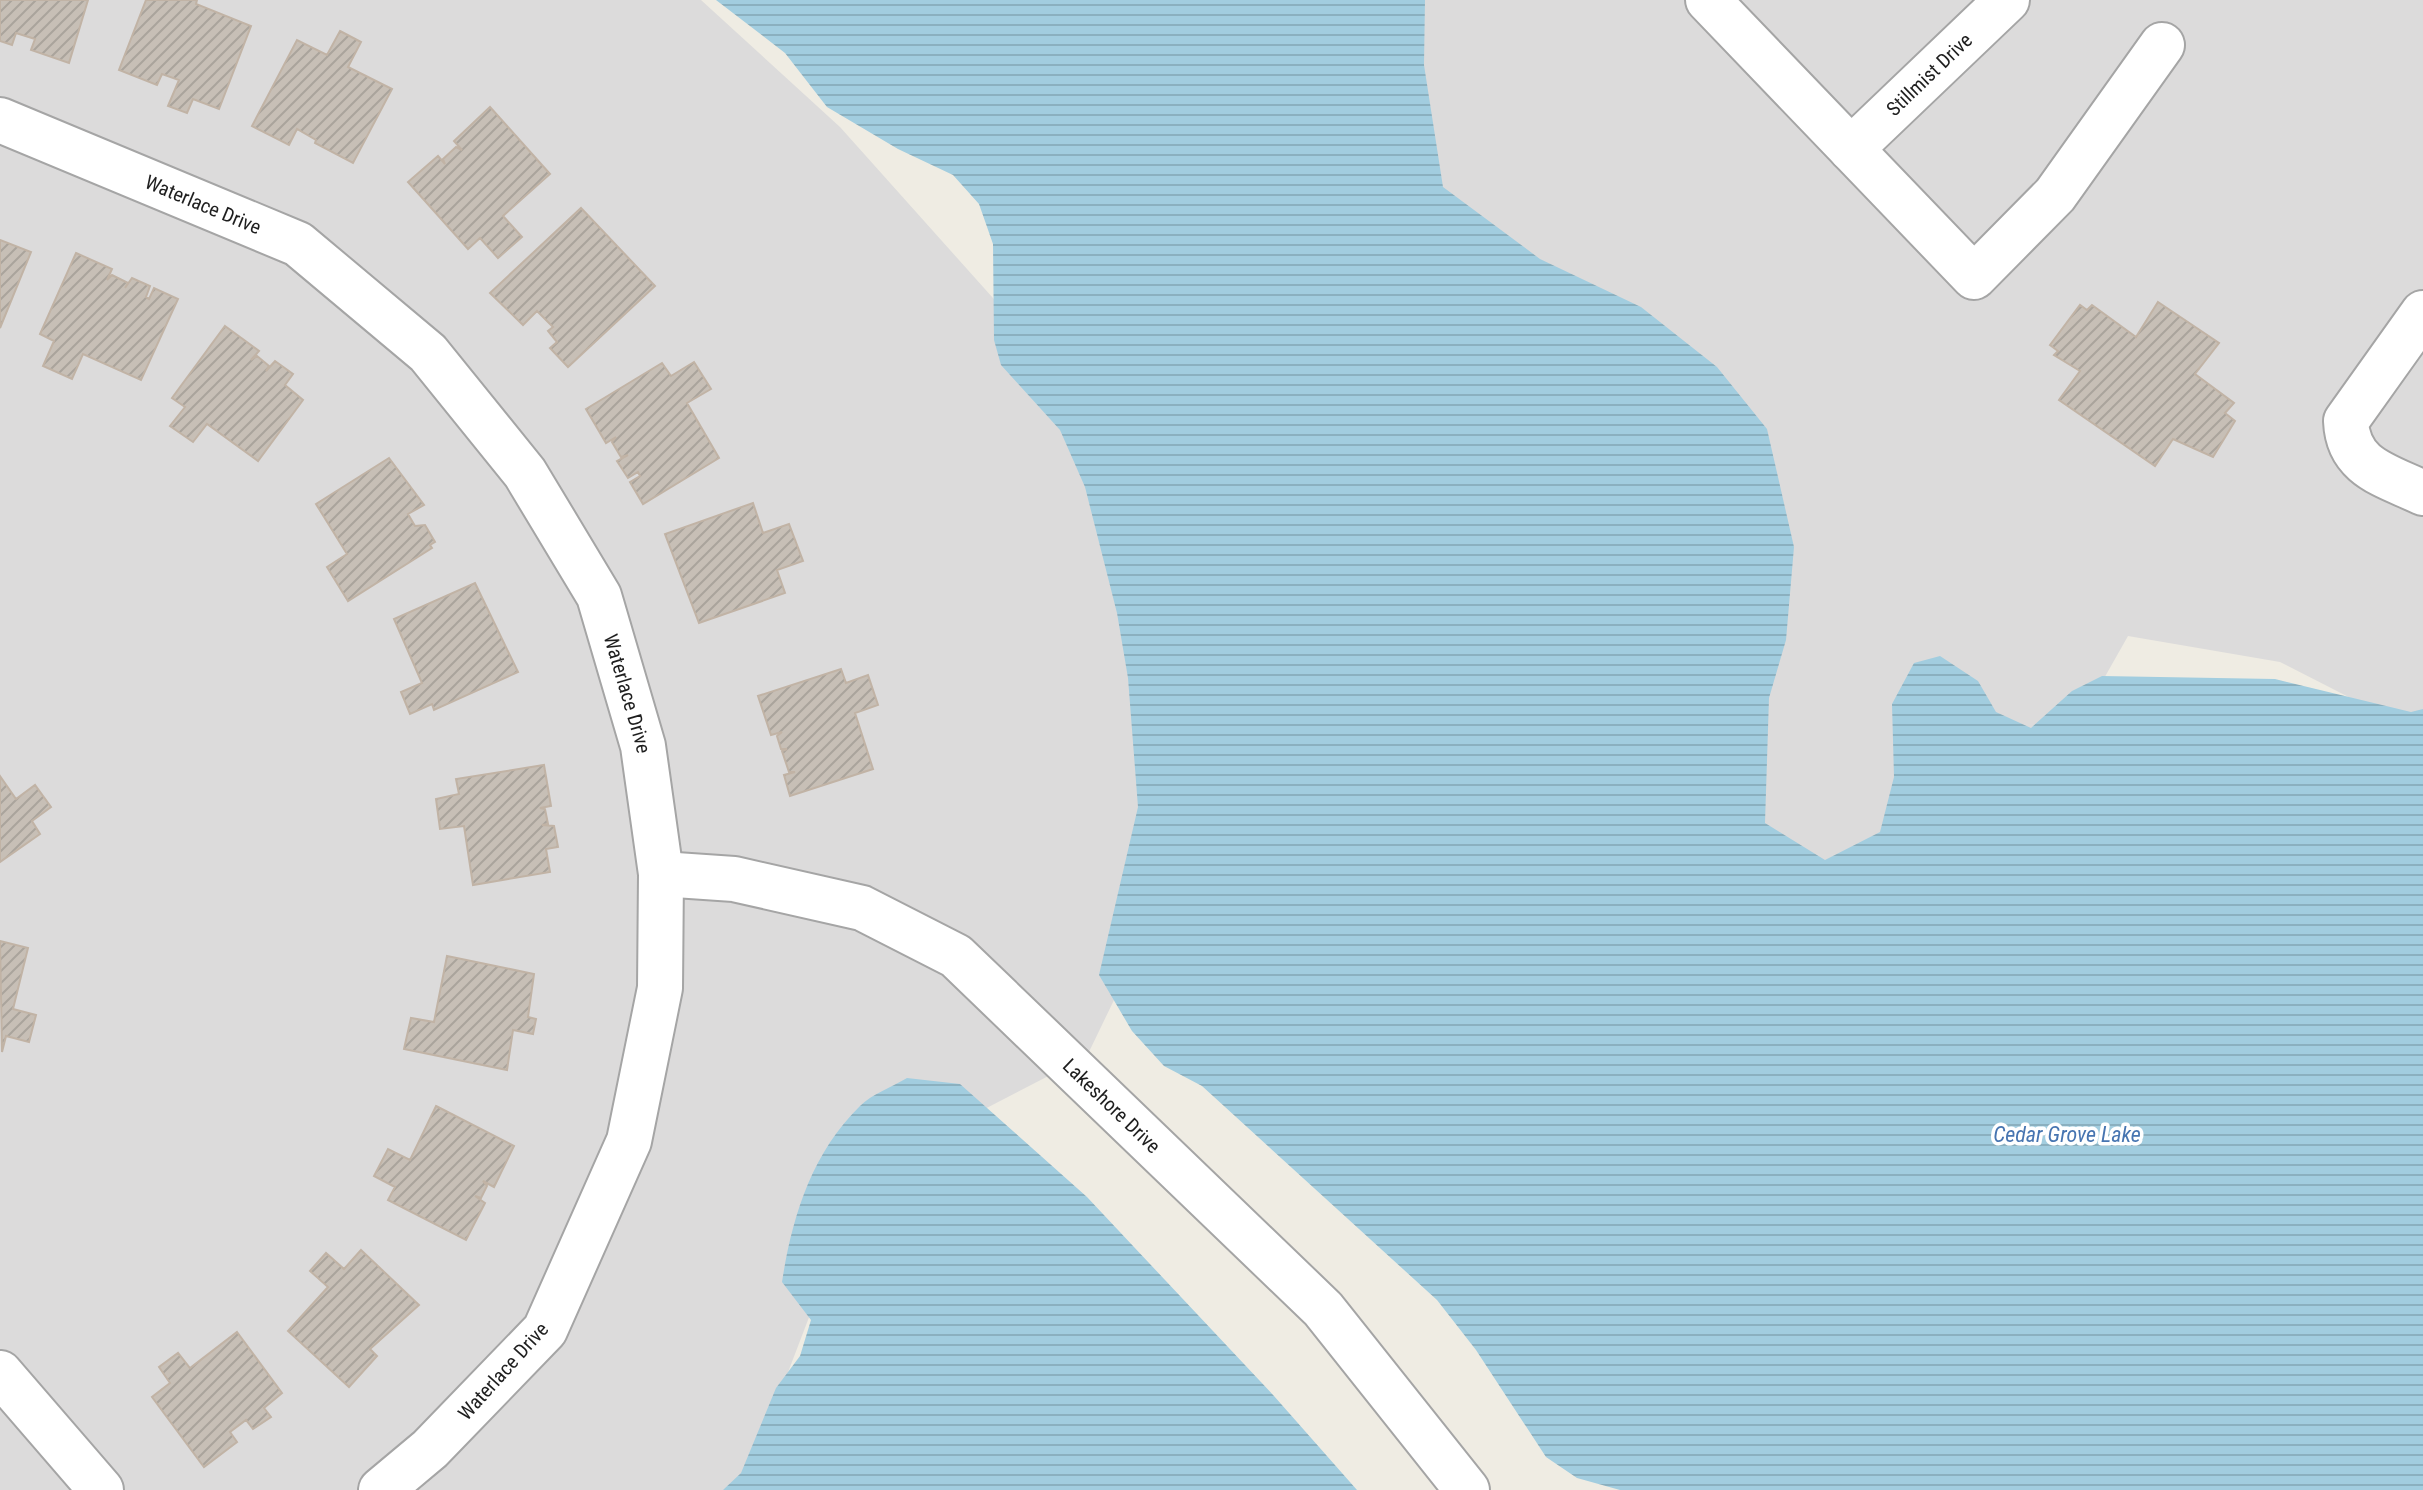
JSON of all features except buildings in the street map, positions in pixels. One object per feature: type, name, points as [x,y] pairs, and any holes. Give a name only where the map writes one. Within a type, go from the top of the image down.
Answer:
[{"type":"street","points":[[1708,0],[1974,277],[2055,195],[2162,45]]},
{"type":"street","name":"Stillmist Drive","points":[[1851,149],[2007,0]]},
{"type":"street","name":"Waterlace Drive","points":[[0,120],[298,244],[428,353],[525,473],[599,596],[643,746],[661,874],[660,988],[629,1141],[545,1330],[430,1449],[381,1490]]},
{"type":"street","points":[[2423,313],[2346,421],[2347,442],[2362,463],[2423,493]]},
{"type":"street","name":"Lakeshore Drive","points":[[661,874],[734,879],[862,908],[956,956],[1323,1309],[1467,1490]]},
{"type":"street","points":[[0,1373],[101,1490]]},
{"type":"shaded area","points":[[0,0],[701,0],[840,127],[1018,326],[1180,608],[1114,1000],[1087,1056],[975,1114],[816,1299],[743,1490],[0,1490]]},
{"type":"shaded area","points":[[1355,0],[2423,0],[2423,735],[2280,662],[2128,636],[2051,772],[1836,931],[1701,857],[1453,293]]},
{"type":"water","name":"Cedar Grove Lake","points":[[716,0],[1425,0],[1424,65],[1443,187],[1540,259],[1641,307],[1717,367],[1767,429],[1794,547],[1786,640],[1769,698],[1765,823],[1825,860],[1880,832],[1894,777],[1892,704],[1914,663],[1940,656],[1978,681],[1996,712],[2031,728],[2072,691],[2102,676],[2275,679],[2411,712],[2423,709],[2423,1490],[1620,1490],[1577,1478],[1546,1457],[1476,1350],[1437,1300],[1202,1086],[1164,1066],[1132,1031],[1099,975],[1138,807],[1128,678],[1117,613],[1085,487],[1060,430],[1001,365],[994,340],[993,244],[979,204],[953,175],[898,149],[827,107],[785,53]]},
{"type":"water","points":[[907,1078],[960,1084],[1087,1197],[1274,1396],[1357,1490],[723,1490],[741,1473],[776,1388],[800,1356],[811,1320],[782,1282],[806,1188],[829,1145],[860,1106]]}]
